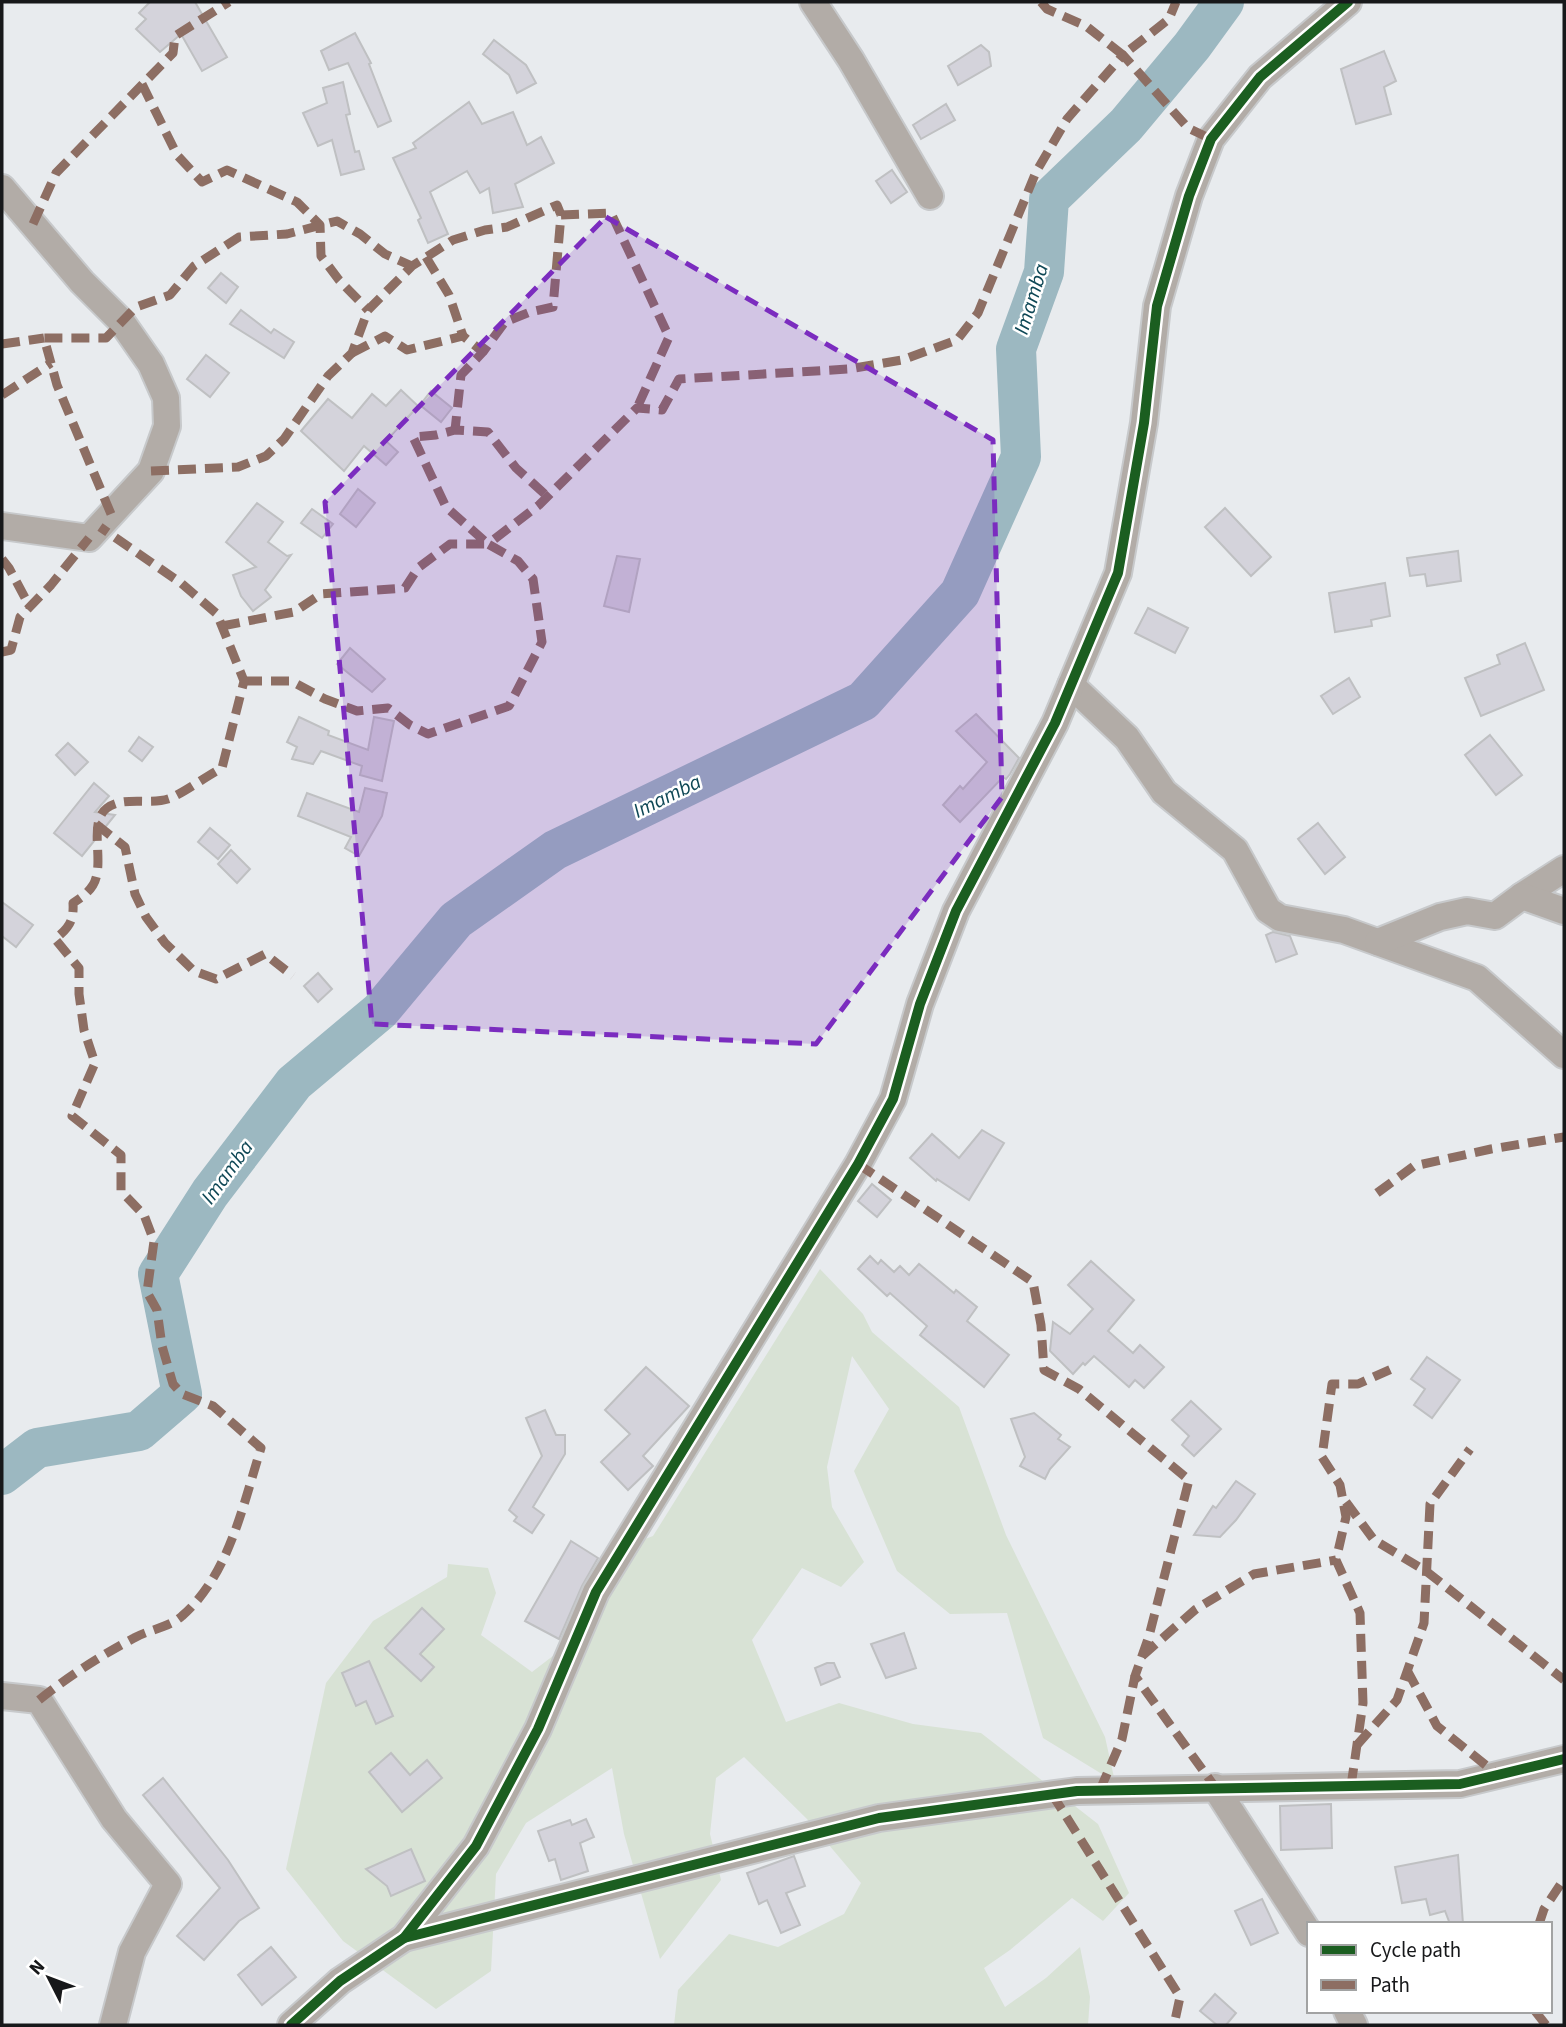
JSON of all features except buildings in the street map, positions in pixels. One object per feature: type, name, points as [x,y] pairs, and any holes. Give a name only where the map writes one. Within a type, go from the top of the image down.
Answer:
[{"type":"street","points":[[813,2],[851,60],[930,196]]},
{"type":"street","points":[[291,2025],[340,1980],[404,1938],[476,1846],[538,1729],[596,1591],[852,1175],[893,1099],[920,1003],[956,911],[1049,735],[1118,573],[1144,423],[1157,306],[1189,196],[1211,139],[1260,77],[1348,2]]},
{"type":"street","points":[[2,188],[82,282],[121,321],[151,364],[166,397],[167,426],[151,471],[89,538],[2,526]]},
{"type":"street","points":[[1070,685],[1127,738],[1164,792],[1235,850],[1268,910],[1280,918],[1344,930],[1477,978],[1564,1055]]},
{"type":"street","points":[[1378,942],[1440,916],[1467,911],[1495,916],[1564,869]]},
{"type":"street","points":[[1522,896],[1564,911]]},
{"type":"street","points":[[2,1696],[39,1700],[114,1819],[168,1884],[132,1952],[113,2025]]},
{"type":"street","points":[[404,1938],[879,1818],[1077,1791],[1460,1784],[1564,1759]]},
{"type":"street","points":[[1215,1787],[1307,1930]]},
{"type":"highlighted area","points":[[606,217],[993,440],[1002,797],[816,1044],[372,1024],[325,502]]},
{"type":"shaded area","points":[[820,1269],[863,1314],[872,1332],[959,1407],[1006,1535],[1105,1737],[1115,1782],[1043,1738],[1007,1613],[950,1614],[897,1571],[854,1471],[889,1409],[852,1356],[827,1467],[832,1507],[864,1562],[841,1587],[802,1568],[752,1640],[786,1722],[839,1703],[913,1724],[981,1733],[1098,1824],[1129,1893],[1103,1921],[1072,1898],[984,1968],[1005,2007],[1046,1978],[1080,1947],[1090,1997],[1088,2025],[674,2025],[678,1990],[729,1934],[778,1947],[844,1914],[861,1883],[807,1819],[744,1757],[716,1778],[710,1834],[721,1880],[660,1959],[624,1834],[612,1768],[526,1823],[496,1874],[491,1971],[436,2009],[343,1941],[286,1869],[326,1683],[373,1621],[447,1577],[448,1564],[488,1568],[496,1593],[481,1635],[532,1672],[558,1652],[621,1548],[653,1536]]},
{"type":"waterway","name":"Imamba","points":[[2,1475],[37,1448],[139,1431],[182,1394],[158,1274],[210,1193],[294,1083],[380,1011],[456,920],[555,850],[863,701],[960,593],[1021,457],[1016,349],[1044,272],[1049,199],[1126,125],[1192,46],[1224,2]]},
{"type":"marked path","points":[[33,224],[56,173],[173,53],[175,36],[229,2]]},
{"type":"marked path","points":[[1041,2],[1047,9],[1086,26],[1123,55],[1169,19],[1176,2]]},
{"type":"marked path","points":[[244,681],[291,681],[325,699],[357,711],[388,708],[410,725],[428,734],[509,706],[542,642],[533,579],[518,561],[488,544],[539,505],[637,408],[662,410],[679,379],[849,369],[902,360],[957,340],[978,313],[1036,172],[1067,119],[1123,55],[1188,128],[1211,139]]},
{"type":"marked path","points":[[142,84],[177,155],[202,182],[227,170],[297,202],[320,225],[321,256],[339,280],[368,310]]},
{"type":"marked path","points":[[151,471],[238,467],[266,456],[284,439],[328,376],[352,353],[368,310],[412,266],[453,240],[485,230],[507,227],[557,205],[561,215],[553,307],[505,322],[483,352],[461,375],[455,430]]},
{"type":"marked path","points":[[561,215],[611,213],[669,337],[637,408]]},
{"type":"marked path","points":[[111,514],[57,385],[44,338],[106,338],[136,307],[170,295],[194,266],[239,237],[287,234],[337,221],[360,234],[385,254],[412,266]]},
{"type":"marked path","points":[[426,257],[449,295],[463,336]]},
{"type":"marked path","points":[[352,353],[385,336],[407,350],[463,336],[483,352]]},
{"type":"marked path","points":[[2,344],[44,338]]},
{"type":"marked path","points":[[2,395],[51,363]]},
{"type":"marked path","points":[[222,626],[294,612],[321,594],[405,588],[418,568],[450,544],[488,544],[446,507],[413,437],[455,430],[488,432],[516,468],[548,497]]},
{"type":"marked path","points":[[39,1700],[109,1652],[140,1635],[177,1620],[198,1599],[223,1560],[261,1448],[213,1406],[182,1394],[173,1384],[162,1346],[157,1310],[147,1292],[154,1241],[144,1215],[121,1191],[121,1155],[72,1116],[95,1063],[84,1030],[79,968],[55,939],[70,924],[73,903],[89,890],[97,876],[97,833],[101,815],[107,808],[122,802],[171,798],[222,768],[244,681],[217,614],[181,583],[100,527]]},
{"type":"marked path","points":[[2,652],[11,650],[20,617],[51,585],[89,538]]},
{"type":"marked path","points":[[2,559],[30,607]]},
{"type":"marked path","points":[[96,824],[125,847],[135,894],[146,917],[165,943],[194,971],[216,979],[265,954],[293,976]]},
{"type":"marked path","points":[[1377,1193],[1414,1166],[1564,1137]]},
{"type":"marked path","points":[[858,1164],[1033,1282],[1041,1325],[1044,1370],[1079,1389],[1189,1480],[1149,1636],[1135,1676],[1215,1787]]},
{"type":"marked path","points":[[1351,1786],[1363,1703],[1360,1613],[1336,1560],[1346,1517],[1340,1485],[1322,1457],[1332,1384],[1358,1384],[1398,1366]]},
{"type":"marked path","points":[[1357,1745],[1397,1700],[1424,1623],[1430,1504],[1470,1449]]},
{"type":"marked path","points":[[1346,1502],[1374,1540],[1426,1571],[1564,1680]]},
{"type":"marked path","points":[[1142,1656],[1196,1609],[1254,1574],[1336,1560]]},
{"type":"marked path","points":[[1407,1670],[1437,1726],[1498,1775]]},
{"type":"marked path","points":[[1100,1790],[1122,1739],[1135,1676]]},
{"type":"marked path","points":[[1052,1794],[1180,1997],[1174,2025]]},
{"type":"marked path","points":[[1540,1922],[1544,1909],[1564,1879]]},
{"type":"marked path","points":[[1537,2013],[1546,2025]]},
{"type":"cycle path","points":[[291,2025],[340,1981],[404,1938],[476,1846],[538,1729],[596,1592],[858,1164],[893,1099],[920,1004],[956,911],[1055,723],[1118,573],[1144,423],[1157,306],[1189,196],[1211,139],[1260,77],[1348,2]]},
{"type":"cycle path","points":[[404,1938],[879,1818],[1077,1791],[1460,1784],[1564,1759]]}]
